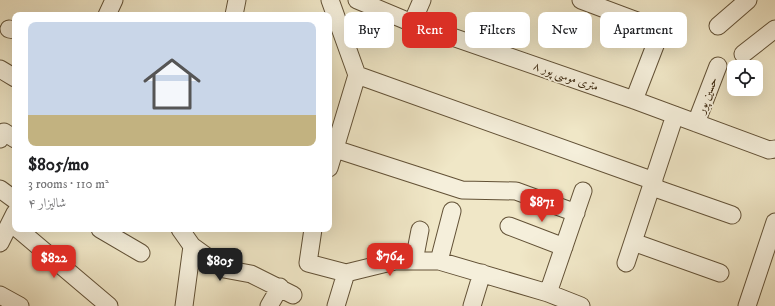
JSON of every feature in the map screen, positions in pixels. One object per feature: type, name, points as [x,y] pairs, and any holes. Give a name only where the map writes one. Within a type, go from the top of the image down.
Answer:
[{"type":"street","points":[[108,12],[114,0]]},
{"type":"street","points":[[235,12],[237,0]]},
{"type":"street","points":[[330,0],[357,75],[332,148],[462,190],[516,191],[576,213]]},
{"type":"street","name":"۸ متری موسی پور","points":[[357,0],[402,18]]},
{"type":"street","points":[[417,12],[422,0]]},
{"type":"street","points":[[581,0],[661,30],[634,100]]},
{"type":"street","points":[[718,26],[748,0]]},
{"type":"street","points":[[743,54],[775,28]]},
{"type":"street","name":"۸ متری موسی پور","points":[[457,38],[634,100],[769,150],[775,149]]},
{"type":"street","name":"حسین پور","points":[[696,123],[718,66]]},
{"type":"street","points":[[0,69],[12,76]]},
{"type":"street","points":[[357,75],[653,184],[732,215]]},
{"type":"street","points":[[626,263],[675,116]]},
{"type":"street","points":[[0,189],[12,198]]},
{"type":"street","points":[[548,293],[583,191]]},
{"type":"street","points":[[439,261],[452,211]]},
{"type":"street","points":[[747,306],[775,222]]},
{"type":"street","points":[[0,243],[12,224]]},
{"type":"street","points":[[509,226],[564,247]]},
{"type":"street","points":[[414,261],[420,230]]},
{"type":"street","points":[[21,232],[109,306]]},
{"type":"street","points":[[105,232],[141,253]]},
{"type":"street","points":[[182,232],[192,246],[224,268],[251,274],[286,291],[268,306]]},
{"type":"street","points":[[313,232],[308,262],[346,273],[395,261],[439,261],[548,293],[580,306]]},
{"type":"street","points":[[633,242],[720,272]]},
{"type":"street","points":[[184,306],[186,301],[192,246]]},
{"type":"street","points":[[336,306],[346,273]]},
{"type":"street","points":[[472,306],[482,273]]},
{"type":"street","points":[[0,295],[20,306]]}]
